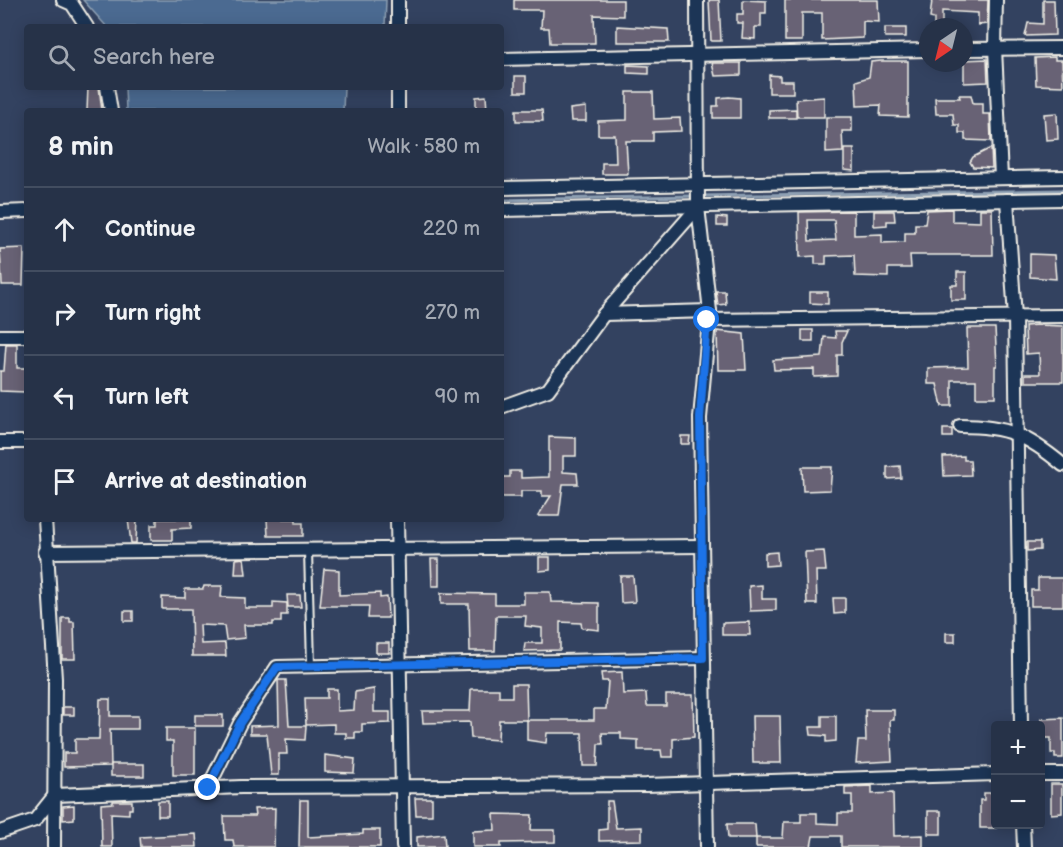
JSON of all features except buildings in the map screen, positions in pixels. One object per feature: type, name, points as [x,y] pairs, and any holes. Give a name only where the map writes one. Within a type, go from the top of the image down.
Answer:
[{"type":"street","points":[[63,0],[72,4],[85,24]]},
{"type":"street","points":[[398,0],[398,24]]},
{"type":"street","points":[[697,0],[700,187],[698,205],[708,316],[700,418],[704,783],[707,847]]},
{"type":"street","points":[[996,0],[995,48],[1001,178]]},
{"type":"street","points":[[973,49],[1063,48]]},
{"type":"street","points":[[504,59],[919,50]]},
{"type":"street","points":[[108,90],[110,108]]},
{"type":"street","points":[[398,90],[398,108]]},
{"type":"street","points":[[504,188],[700,187],[1063,177]]},
{"type":"street","points":[[504,210],[1063,199]]},
{"type":"street","points":[[1007,200],[1015,317],[1022,721]]},
{"type":"street","points":[[504,406],[548,390],[604,314],[698,205]]},
{"type":"street","points":[[0,212],[24,211]]},
{"type":"street","points":[[604,314],[1063,316]]},
{"type":"street","points":[[0,336],[24,336]]},
{"type":"street","points":[[960,426],[992,426],[1018,435],[1035,442],[1063,465]]},
{"type":"street","points":[[0,442],[24,442]]},
{"type":"street","points":[[45,522],[45,552],[55,679],[54,847]]},
{"type":"street","points":[[397,522],[403,847]]},
{"type":"street","points":[[45,552],[702,546]]},
{"type":"street","points":[[208,788],[240,723],[277,667],[703,658]]},
{"type":"street","points":[[0,832],[35,820],[55,795],[208,788],[704,783],[991,774]]},
{"type":"street","points":[[1045,774],[1063,774]]},
{"type":"street","points":[[1023,829],[1024,847]]},
{"type":"lane","points":[[308,549],[311,666]]},
{"type":"water","points":[[83,0],[386,0],[385,24],[104,24]]},
{"type":"water","points":[[125,90],[344,90],[343,108],[126,108]]},
{"type":"waterway","points":[[701,196],[1063,190]]},
{"type":"waterway","points":[[504,200],[694,196]]},
{"type":"route","points":[[208,788],[240,723],[277,667],[703,658],[700,418],[707,320]]}]
